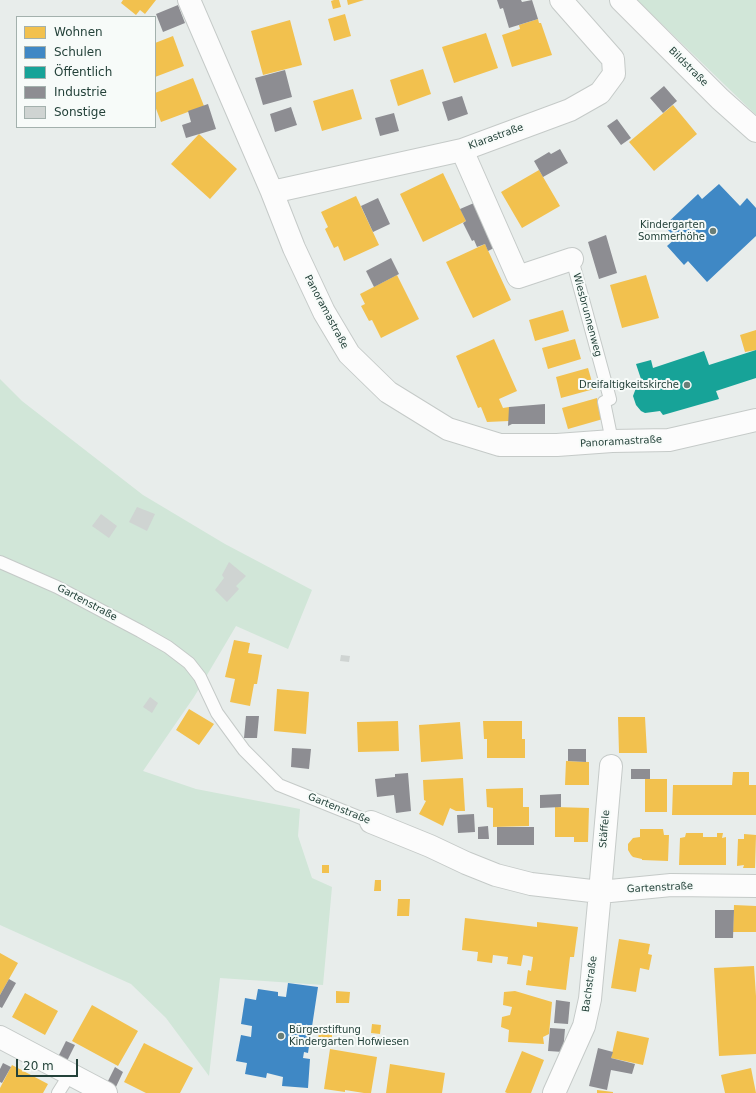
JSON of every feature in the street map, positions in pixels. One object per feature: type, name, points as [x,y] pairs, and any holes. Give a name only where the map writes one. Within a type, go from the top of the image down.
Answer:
[{"type":"street","name":"Panoramastraße","points":[[189,0],[272,192],[294,248],[324,312],[349,354],[388,392],[448,429],[500,445],[558,445],[612,441],[669,440],[756,420]]},
{"type":"street","name":"Klarastraße","points":[[272,192],[462,150],[570,110],[600,93],[614,74],[613,59],[560,0]]},
{"type":"street","name":"Bildstraße","points":[[621,0],[720,99],[756,131]]},
{"type":"street","name":"Wiesbrunnenweg","points":[[462,150],[518,277],[572,259]]},
{"type":"street","name":"Stäffele","points":[[600,892],[610,766]]},
{"type":"street","name":"Gartenstraße","points":[[371,822],[496,875],[531,884],[600,892],[671,885],[756,886]]},
{"type":"street","name":"Bachstraße","points":[[554,1093],[584,1026],[587,1013],[590,999],[600,892]]},
{"type":"street","points":[[0,1037],[106,1093]]},
{"type":"lane","name":"Wiesbrunnenweg","points":[[572,259],[610,399],[604,402],[612,441]]},
{"type":"lane","name":"Gartenstraße","points":[[0,562],[57,587],[140,631],[168,648],[189,663],[200,677],[218,713],[244,750],[279,785],[371,822]]},
{"type":"lane","points":[[58,1093],[70,1074]]},
{"type":"green space","points":[[637,0],[756,0],[756,115]]},
{"type":"green space","points":[[0,379],[22,401],[143,495],[225,544],[312,590],[288,649],[236,626],[194,697],[143,771],[196,789],[300,809],[298,836],[312,878],[332,887],[323,985],[220,978],[209,1076],[166,1018],[131,984],[0,925]]},
{"type":"building: Wohnen","points":[[123,0],[156,0],[145,14],[140,10],[136,15],[121,3]]},
{"type":"building: Wohnen","points":[[339,0],[341,7],[333,9],[331,1]]},
{"type":"building: Wohnen","points":[[347,0],[364,0],[348,5]]},
{"type":"building: Wohnen","points":[[345,14],[351,36],[334,41],[328,19]]},
{"type":"building: Wohnen","points":[[538,19],[539,23],[541,23],[552,55],[512,67],[502,35],[520,29],[519,25]]},
{"type":"building: Wohnen","points":[[290,20],[302,65],[263,75],[251,31]]},
{"type":"building: Wohnen","points":[[486,33],[498,68],[454,83],[442,47]]},
{"type":"building: Wohnen","points":[[173,36],[184,66],[156,77],[156,43]]},
{"type":"building: Wohnen","points":[[423,69],[431,94],[398,106],[390,80]]},
{"type":"building: Wohnen","points":[[193,78],[204,106],[161,122],[156,109],[156,93]]},
{"type":"building: Wohnen","points":[[353,89],[362,119],[322,131],[313,101]]},
{"type":"building: Wohnen","points":[[673,105],[697,134],[654,171],[629,142]]},
{"type":"building: Wohnen","points":[[199,134],[237,169],[210,199],[171,164]]},
{"type":"building: Wohnen","points":[[539,170],[560,206],[522,228],[501,192]]},
{"type":"building: Wohnen","points":[[443,173],[466,221],[423,242],[400,194]]},
{"type":"building: Wohnen","points":[[356,196],[379,245],[344,261],[338,246],[334,248],[325,229],[328,227],[321,212]]},
{"type":"building: Wohnen","points":[[485,244],[511,300],[473,318],[446,262]]},
{"type":"building: Wohnen","points":[[397,275],[419,319],[381,338],[372,320],[369,321],[361,306],[365,304],[360,294]]},
{"type":"building: Wohnen","points":[[646,275],[659,318],[622,328],[610,285]]},
{"type":"building: Wohnen","points":[[563,310],[569,331],[535,341],[529,320]]},
{"type":"building: Wohnen","points":[[756,330],[756,350],[745,352],[740,335]]},
{"type":"building: Wohnen","points":[[494,339],[517,391],[499,399],[503,408],[509,407],[509,421],[487,422],[481,407],[478,408],[456,356]]},
{"type":"building: Wohnen","points":[[575,339],[581,359],[548,369],[542,348]]},
{"type":"building: Wohnen","points":[[588,368],[594,389],[561,398],[556,377]]},
{"type":"building: Wohnen","points":[[597,398],[603,419],[568,429],[562,408]]},
{"type":"building: Wohnen","points":[[234,640],[250,643],[248,653],[262,655],[257,684],[254,684],[250,706],[230,702],[235,679],[225,677]]},
{"type":"building: Wohnen","points":[[277,689],[309,692],[306,734],[274,731]]},
{"type":"building: Wohnen","points":[[189,709],[214,724],[199,745],[176,730]]},
{"type":"building: Wohnen","points":[[618,717],[645,717],[647,753],[619,753]]},
{"type":"building: Wohnen","points":[[398,721],[399,751],[358,752],[357,722]]},
{"type":"building: Wohnen","points":[[483,721],[522,721],[522,739],[525,739],[525,758],[487,758],[487,739],[484,739]]},
{"type":"building: Wohnen","points":[[460,722],[463,759],[421,762],[419,725]]},
{"type":"building: Wohnen","points":[[566,761],[589,762],[589,785],[565,785]]},
{"type":"building: Wohnen","points":[[733,772],[749,772],[749,785],[756,785],[756,815],[672,815],[673,785],[732,785]]},
{"type":"building: Wohnen","points":[[463,778],[465,811],[456,811],[450,808],[443,826],[419,814],[426,801],[424,800],[423,780]]},
{"type":"building: Wohnen","points":[[645,779],[667,779],[667,812],[645,812]]},
{"type":"building: Wohnen","points":[[523,788],[523,807],[529,807],[529,826],[493,827],[493,808],[487,807],[486,789]]},
{"type":"building: Wohnen","points":[[555,807],[589,808],[588,842],[574,842],[574,837],[555,837]]},
{"type":"building: Wohnen","points":[[640,829],[663,829],[664,835],[669,835],[668,861],[642,860],[631,855],[628,850],[628,844],[633,838],[640,837]]},
{"type":"building: Wohnen","points":[[686,833],[703,833],[703,837],[717,837],[717,833],[723,833],[722,838],[726,837],[726,865],[679,865],[680,838],[685,837]]},
{"type":"building: Wohnen","points":[[744,834],[756,835],[755,868],[743,868],[744,865],[737,866],[738,839],[744,839]]},
{"type":"building: Wohnen","points":[[322,865],[329,865],[329,873],[322,873]]},
{"type":"building: Wohnen","points":[[375,880],[381,880],[381,891],[374,891]]},
{"type":"building: Wohnen","points":[[398,899],[410,899],[409,916],[397,916]]},
{"type":"building: Wohnen","points":[[734,905],[756,906],[756,932],[733,932]]},
{"type":"building: Wohnen","points":[[465,918],[537,927],[537,922],[578,927],[574,957],[570,957],[566,990],[526,985],[528,970],[531,971],[533,957],[523,955],[521,966],[507,964],[508,957],[493,955],[492,963],[477,961],[478,952],[462,950]]},
{"type":"building: Wohnen","points":[[619,939],[650,944],[648,954],[652,955],[649,970],[640,968],[636,992],[611,988]]},
{"type":"building: Wohnen","points":[[0,953],[18,963],[0,995]]},
{"type":"building: Wohnen","points":[[754,966],[756,996],[756,1054],[719,1056],[714,968]]},
{"type":"building: Wohnen","points":[[336,991],[350,992],[349,1003],[336,1003]]},
{"type":"building: Wohnen","points":[[515,991],[552,1002],[549,1034],[543,1037],[544,1044],[508,1042],[509,1030],[501,1027],[502,1017],[510,1015],[512,1007],[503,1005],[504,992]]},
{"type":"building: Wohnen","points":[[25,993],[58,1011],[45,1035],[12,1017]]},
{"type":"building: Wohnen","points":[[92,1005],[138,1031],[118,1066],[72,1041]]},
{"type":"building: Wohnen","points":[[372,1024],[381,1025],[380,1034],[371,1033]]},
{"type":"building: Wohnen","points":[[319,1031],[332,1032],[332,1042],[318,1041]]},
{"type":"building: Wohnen","points":[[617,1031],[649,1038],[643,1065],[611,1058]]},
{"type":"building: Wohnen","points":[[144,1043],[193,1068],[180,1093],[146,1093],[124,1082]]},
{"type":"building: Wohnen","points":[[330,1049],[377,1057],[371,1093],[345,1090],[345,1092],[324,1089]]},
{"type":"building: Wohnen","points":[[522,1051],[544,1060],[531,1093],[507,1093],[505,1092]]},
{"type":"building: Wohnen","points":[[390,1064],[445,1073],[442,1093],[386,1093]]},
{"type":"building: Wohnen","points":[[12,1065],[48,1084],[43,1093],[0,1093],[0,1088]]},
{"type":"building: Wohnen","points":[[751,1068],[756,1093],[725,1093],[721,1075]]},
{"type":"building: Wohnen","points":[[597,1090],[613,1092],[613,1093],[597,1093]]},
{"type":"building: Schulen","name":"Kindergarten Sommerhöhe","points":[[719,184],[740,206],[747,198],[756,208],[756,236],[707,282],[688,261],[684,265],[667,246],[676,238],[664,226],[698,194],[702,199]]},
{"type":"building: Schulen","name":"Bürgerstiftung Kindergarten Hofwiesen","points":[[288,983],[318,987],[308,1053],[304,1052],[303,1058],[310,1059],[308,1088],[282,1086],[283,1077],[267,1073],[266,1078],[245,1074],[247,1063],[236,1061],[241,1035],[251,1037],[252,1026],[241,1024],[245,998],[256,1000],[258,989],[278,992],[278,996],[286,997]]},
{"type":"building: Öffentlich","name":"Dreifaltigkeitskirche","points":[[756,350],[756,378],[716,391],[719,399],[663,415],[660,411],[645,413],[636,405],[633,396],[636,388],[642,382],[636,364],[651,360],[653,368],[704,351],[709,365]]},
{"type":"building: Industrie","points":[[497,0],[521,0],[522,2],[532,0],[538,19],[509,28],[503,8],[500,9]]},
{"type":"building: Industrie","points":[[178,5],[185,23],[163,32],[156,14]]},
{"type":"building: Industrie","points":[[285,70],[292,97],[263,105],[255,78]]},
{"type":"building: Industrie","points":[[664,86],[677,101],[663,113],[650,98]]},
{"type":"building: Industrie","points":[[462,96],[468,114],[448,121],[442,102]]},
{"type":"building: Industrie","points":[[208,104],[216,129],[186,138],[182,125],[191,122],[188,111]]},
{"type":"building: Industrie","points":[[291,107],[297,125],[275,132],[270,114]]},
{"type":"building: Industrie","points":[[394,113],[399,131],[380,136],[375,118]]},
{"type":"building: Industrie","points":[[617,119],[631,138],[621,145],[607,126]]},
{"type":"building: Industrie","points":[[560,149],[568,163],[543,177],[534,161],[549,152],[551,154]]},
{"type":"building: Industrie","points":[[378,198],[390,224],[373,232],[361,206]]},
{"type":"building: Industrie","points":[[474,203],[496,247],[488,251],[485,244],[477,247],[474,240],[472,241],[463,223],[466,221],[460,209]]},
{"type":"building: Industrie","points":[[606,235],[617,273],[599,279],[588,242]]},
{"type":"building: Industrie","points":[[391,258],[399,274],[374,287],[366,271]]},
{"type":"building: Industrie","points":[[545,404],[545,424],[512,424],[508,426],[509,407]]},
{"type":"building: Industrie","points":[[246,716],[259,716],[257,738],[244,738]]},
{"type":"building: Industrie","points":[[292,748],[311,749],[309,769],[291,767]]},
{"type":"building: Industrie","points":[[568,749],[586,749],[586,762],[568,761]]},
{"type":"building: Industrie","points":[[631,769],[650,769],[650,779],[631,779]]},
{"type":"building: Industrie","points":[[408,773],[411,811],[396,813],[394,795],[377,797],[375,779],[395,777],[395,774]]},
{"type":"building: Industrie","points":[[561,794],[561,807],[540,808],[540,795]]},
{"type":"building: Industrie","points":[[474,814],[475,832],[458,833],[457,815]]},
{"type":"building: Industrie","points":[[488,826],[489,839],[478,839],[478,827]]},
{"type":"building: Industrie","points":[[497,827],[534,827],[534,845],[497,845]]},
{"type":"building: Industrie","points":[[715,910],[734,910],[733,938],[715,938]]},
{"type":"building: Industrie","points":[[9,979],[16,983],[2,1008],[0,1007],[0,995]]},
{"type":"building: Industrie","points":[[556,1000],[570,1002],[568,1024],[554,1023]]},
{"type":"building: Industrie","points":[[550,1028],[565,1029],[563,1052],[548,1051]]},
{"type":"building: Industrie","points":[[66,1041],[75,1045],[67,1061],[58,1057]]},
{"type":"building: Industrie","points":[[598,1048],[613,1052],[611,1058],[635,1064],[632,1074],[611,1070],[607,1090],[589,1086]]},
{"type":"building: Industrie","points":[[3,1063],[11,1067],[2,1083],[0,1082],[0,1069]]},
{"type":"building: Industrie","points":[[115,1067],[123,1072],[115,1089],[106,1085]]},
{"type":"building: Sonstige","points":[[137,507],[155,514],[147,531],[129,522]]},
{"type":"building: Sonstige","points":[[101,514],[117,526],[109,538],[92,526]]},
{"type":"building: Sonstige","points":[[229,562],[246,576],[236,586],[239,589],[227,602],[215,590],[224,578],[222,575]]},
{"type":"building: Sonstige","points":[[341,655],[350,656],[349,662],[340,661]]},
{"type":"building: Sonstige","points":[[150,697],[158,703],[152,713],[143,707]]},
{"type":"place","name":"Kindergarten Sommerhöhe","points":[[713,231]]},
{"type":"place","name":"Dreifaltigkeitskirche","points":[[687,385]]},
{"type":"place","name":"Bürgerstiftung Kindergarten Hofwiesen","points":[[281,1036]]}]
